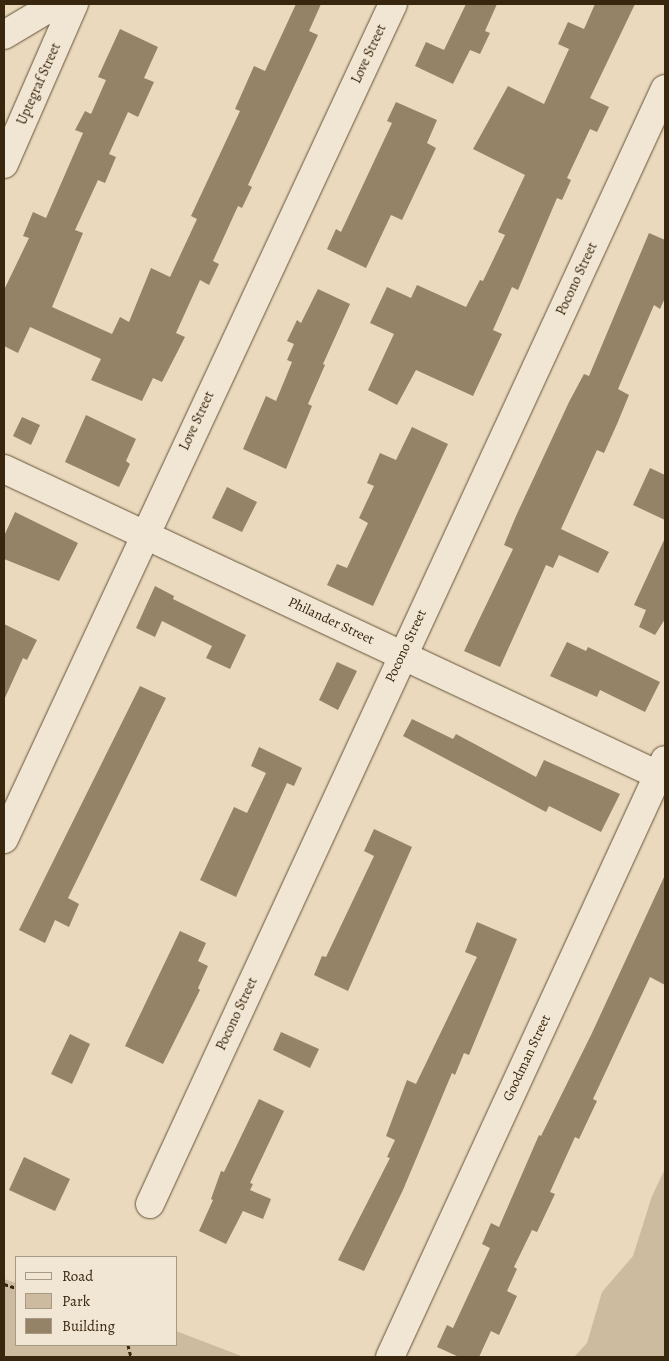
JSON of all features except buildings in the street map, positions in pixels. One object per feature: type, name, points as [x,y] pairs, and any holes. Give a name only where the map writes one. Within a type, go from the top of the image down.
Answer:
[{"type":"street","points":[[4,35],[56,4]]},
{"type":"street","name":"Uptegraf Street","points":[[4,164],[74,4]]},
{"type":"street","name":"Love Street","points":[[4,839],[392,4]]},
{"type":"street","name":"Pocono Street","points":[[150,1204],[402,654],[665,89]]},
{"type":"street","name":"Philander Street","points":[[4,469],[402,654],[662,768]]},
{"type":"street","name":"Goodman Street","points":[[390,1357],[662,768]]},
{"type":"green space","points":[[665,1169],[665,1357],[574,1357],[587,1343],[602,1292],[633,1256],[652,1196]]},
{"type":"green space","points":[[4,1279],[15,1283],[15,1346],[178,1346],[178,1332],[244,1357],[4,1357]]}]
